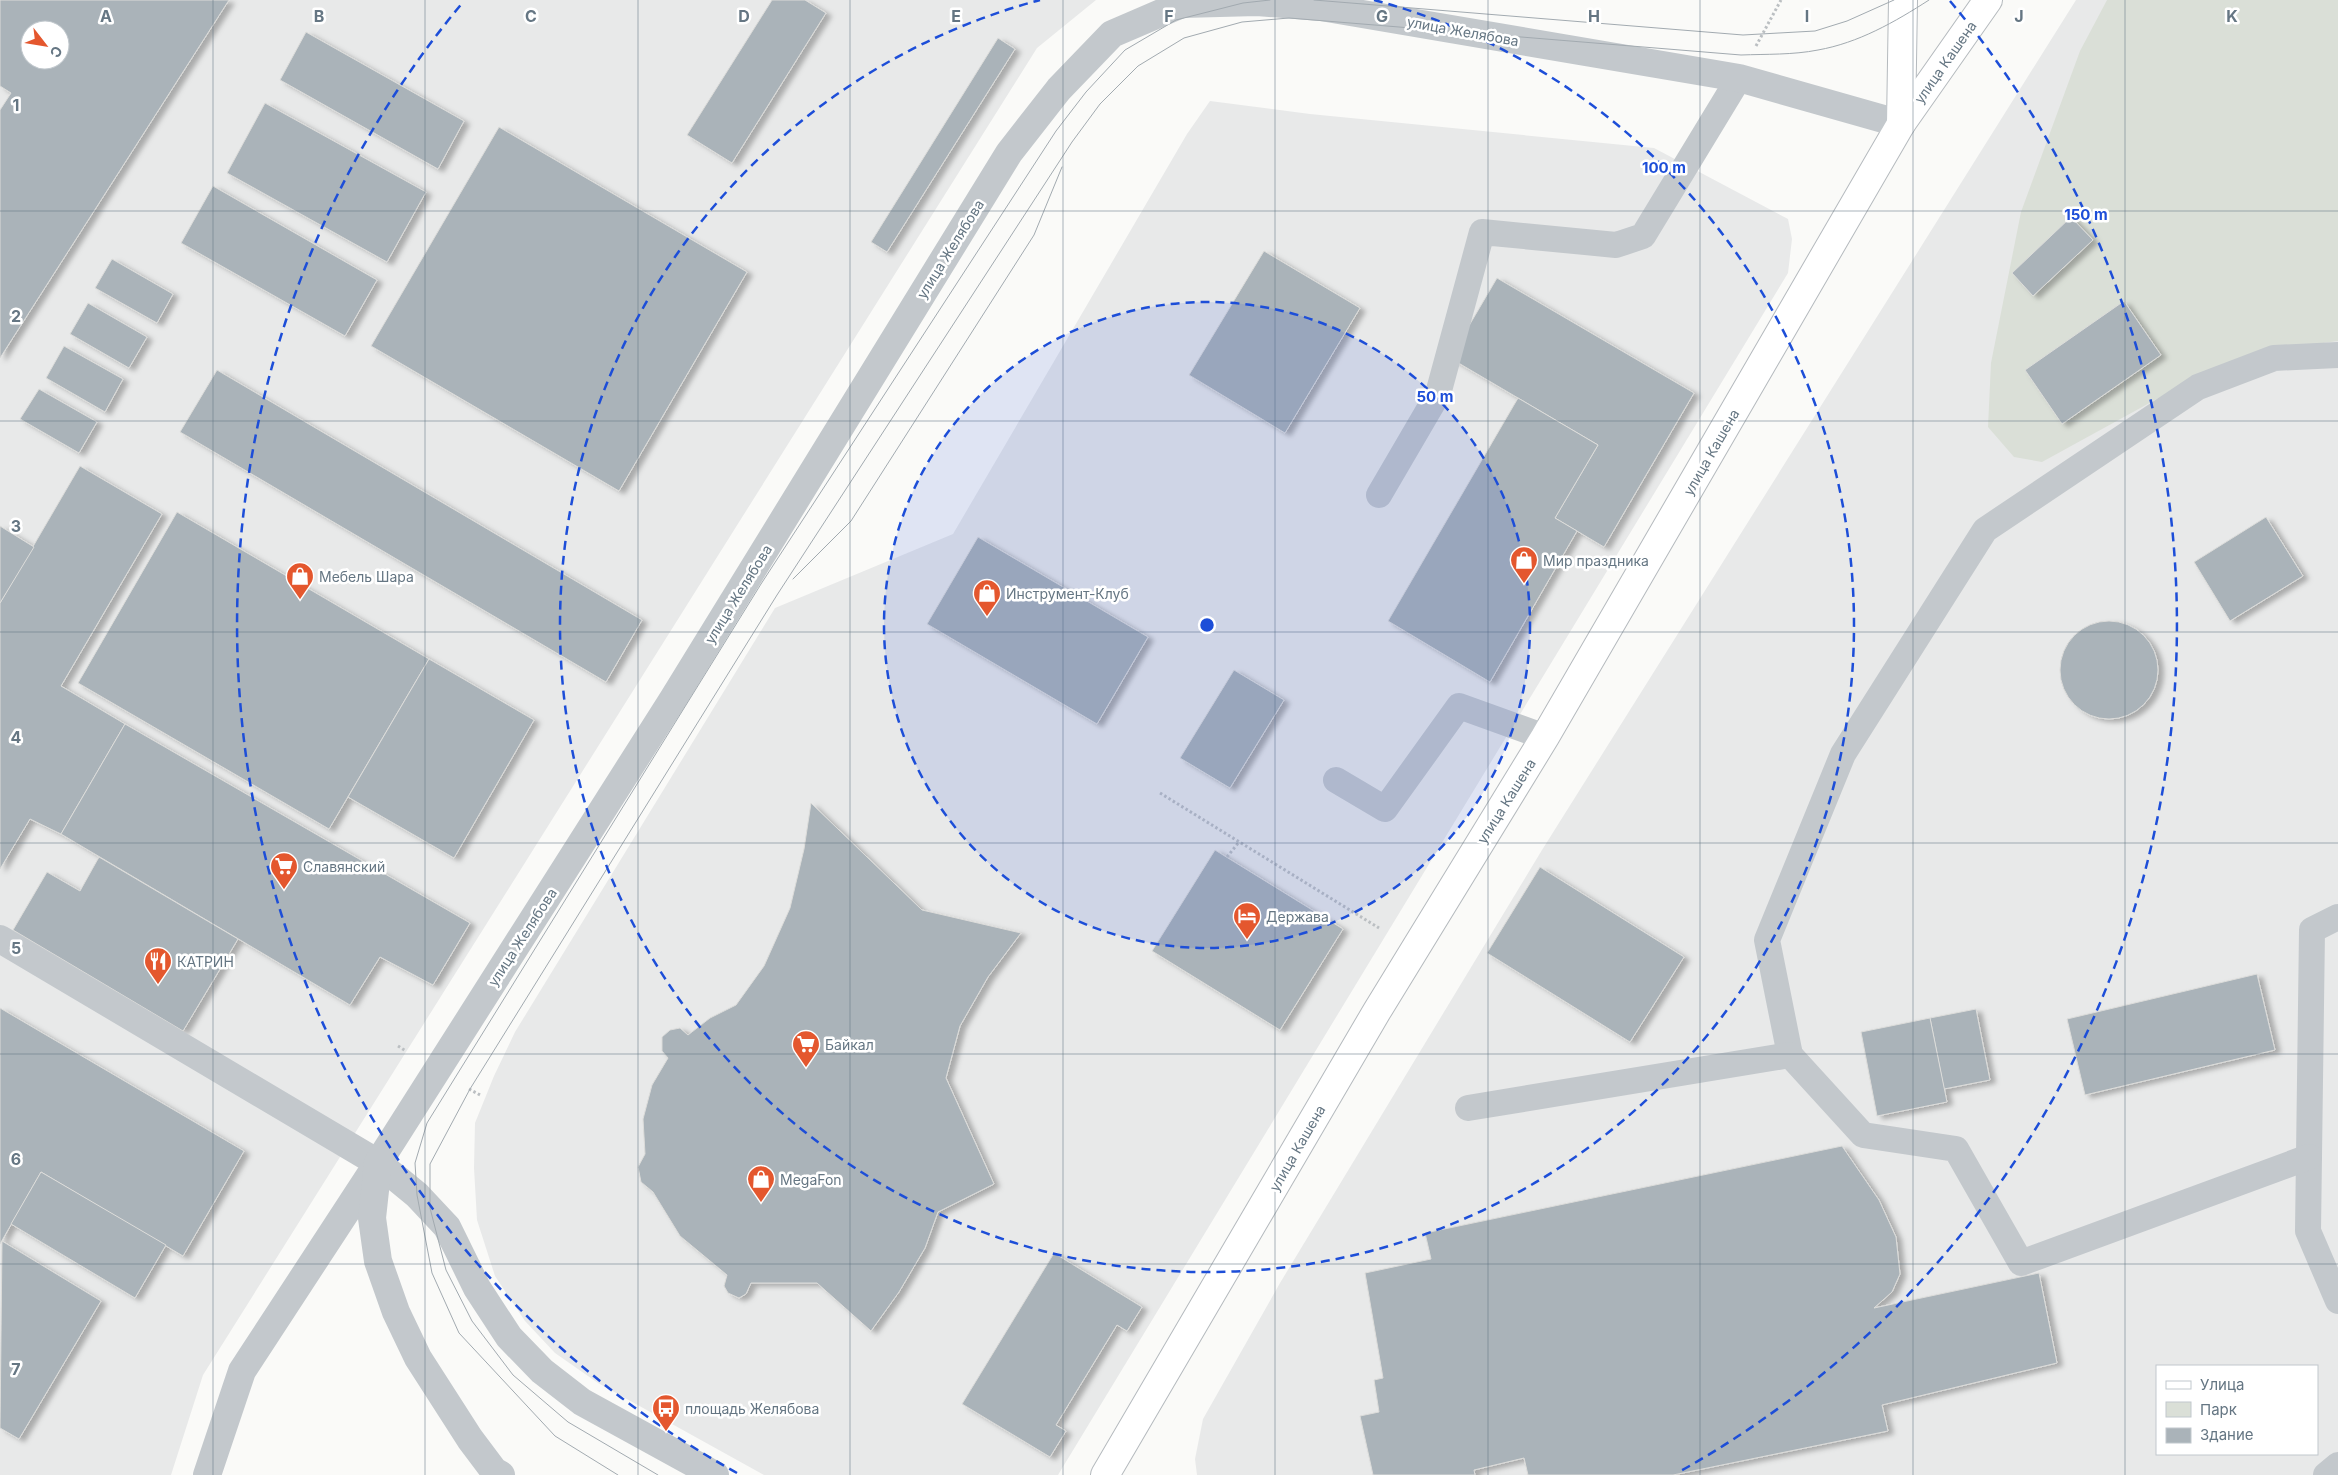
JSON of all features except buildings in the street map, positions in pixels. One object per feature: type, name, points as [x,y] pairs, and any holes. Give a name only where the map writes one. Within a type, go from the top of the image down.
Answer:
[{"type":"main road","name":"улица Кашена","points":[[1901,124],[1903,0]]},
{"type":"main road","name":"улица Кашена","points":[[1105,1475],[1377,1011],[1545,737],[1901,124],[1988,0]]},
{"type":"street","name":"улица Желябова","points":[[207,1475],[242,1372],[378,1163],[673,699],[1009,153],[1059,89],[1112,34],[1181,2],[1257,2],[1321,7],[1739,78],[1901,124]]},
{"type":"street","points":[[0,938],[378,1163],[417,1195],[447,1227],[477,1288],[509,1338],[542,1371],[582,1402],[715,1475]]},
{"type":"street","points":[[378,1163],[374,1227],[378,1261],[396,1312],[418,1358],[470,1440],[496,1474]]},
{"type":"lane","points":[[1379,495],[1438,394],[1482,232],[1616,245],[1643,236],[1739,78]]},
{"type":"lane","points":[[2309,1157],[2021,1263],[1956,1149],[1863,1135],[1790,1055],[1767,940],[1843,754],[1985,530],[2198,387],[2274,358],[2338,355]]},
{"type":"lane","points":[[1336,780],[1385,809],[1459,706],[1545,737]]},
{"type":"lane","points":[[2338,917],[2312,930],[2308,1231],[2338,1301]]},
{"type":"lane","points":[[1468,1108],[1790,1055]]},
{"type":"lane","points":[[2326,1475],[2338,1465]]},
{"type":"path","points":[[1739,78],[1781,0]]},
{"type":"path","points":[[1160,793],[1379,928]]},
{"type":"path","points":[[1227,857],[1239,842]]},
{"type":"shaded area","points":[[0,0],[1096,0],[1037,48],[203,1375],[171,1475],[0,1475]]},
{"type":"shaded area","points":[[2076,0],[2338,0],[2338,1475],[1197,1475],[1195,1459],[1203,1419],[1280,1283],[1542,850]]},
{"type":"shaded area","points":[[1210,101],[1310,114],[1654,148],[1788,219],[1792,239],[1788,273],[1058,1475],[764,1475],[598,1383],[555,1353],[525,1321],[495,1276],[477,1220],[474,1168],[475,1123],[494,1076],[515,1032],[775,608],[953,534],[1187,134]]},
{"type":"green space","points":[[2107,0],[2338,0],[2338,341],[2271,350],[2195,378],[2042,462],[2014,457],[1988,427],[1991,363],[2021,212],[2080,51]]},
{"type":"tram line","points":[[618,1475],[555,1436],[459,1333],[432,1273],[417,1195],[415,1163],[427,1123],[761,584],[1056,131],[1086,92],[1125,50],[1176,20],[1243,3],[1270,0]]},
{"type":"tram line","points":[[1314,0],[1743,35],[1815,31],[1847,21],[1894,0]]},
{"type":"tram line","points":[[658,1475],[568,1422],[513,1375],[472,1321],[446,1270],[430,1208],[430,1164],[470,1089],[777,595],[1072,142],[1100,104],[1138,66],[1184,38],[1242,22],[1289,18],[1741,55],[1780,54],[1833,47],[1862,37],[1889,24],[1929,0]]},
{"type":"tram line","points":[[793,579],[851,521],[1034,235],[1062,167]]},
{"type":"place","name":"Мир праздника","points":[[1524,584]]},
{"type":"place","name":"Мебель Шара","points":[[300,600]]},
{"type":"place","name":"Инструмент-Клуб","points":[[987,617]]},
{"type":"place","name":"Славянский","points":[[284,890]]},
{"type":"place","name":"Держава","points":[[1247,940]]},
{"type":"place","name":"КАТРИН","points":[[158,985]]},
{"type":"place","name":"Байкал","points":[[806,1068]]},
{"type":"place","name":"MegaFon","points":[[761,1203]]},
{"type":"place","name":"площадь Желябова","points":[[666,1432]]}]
